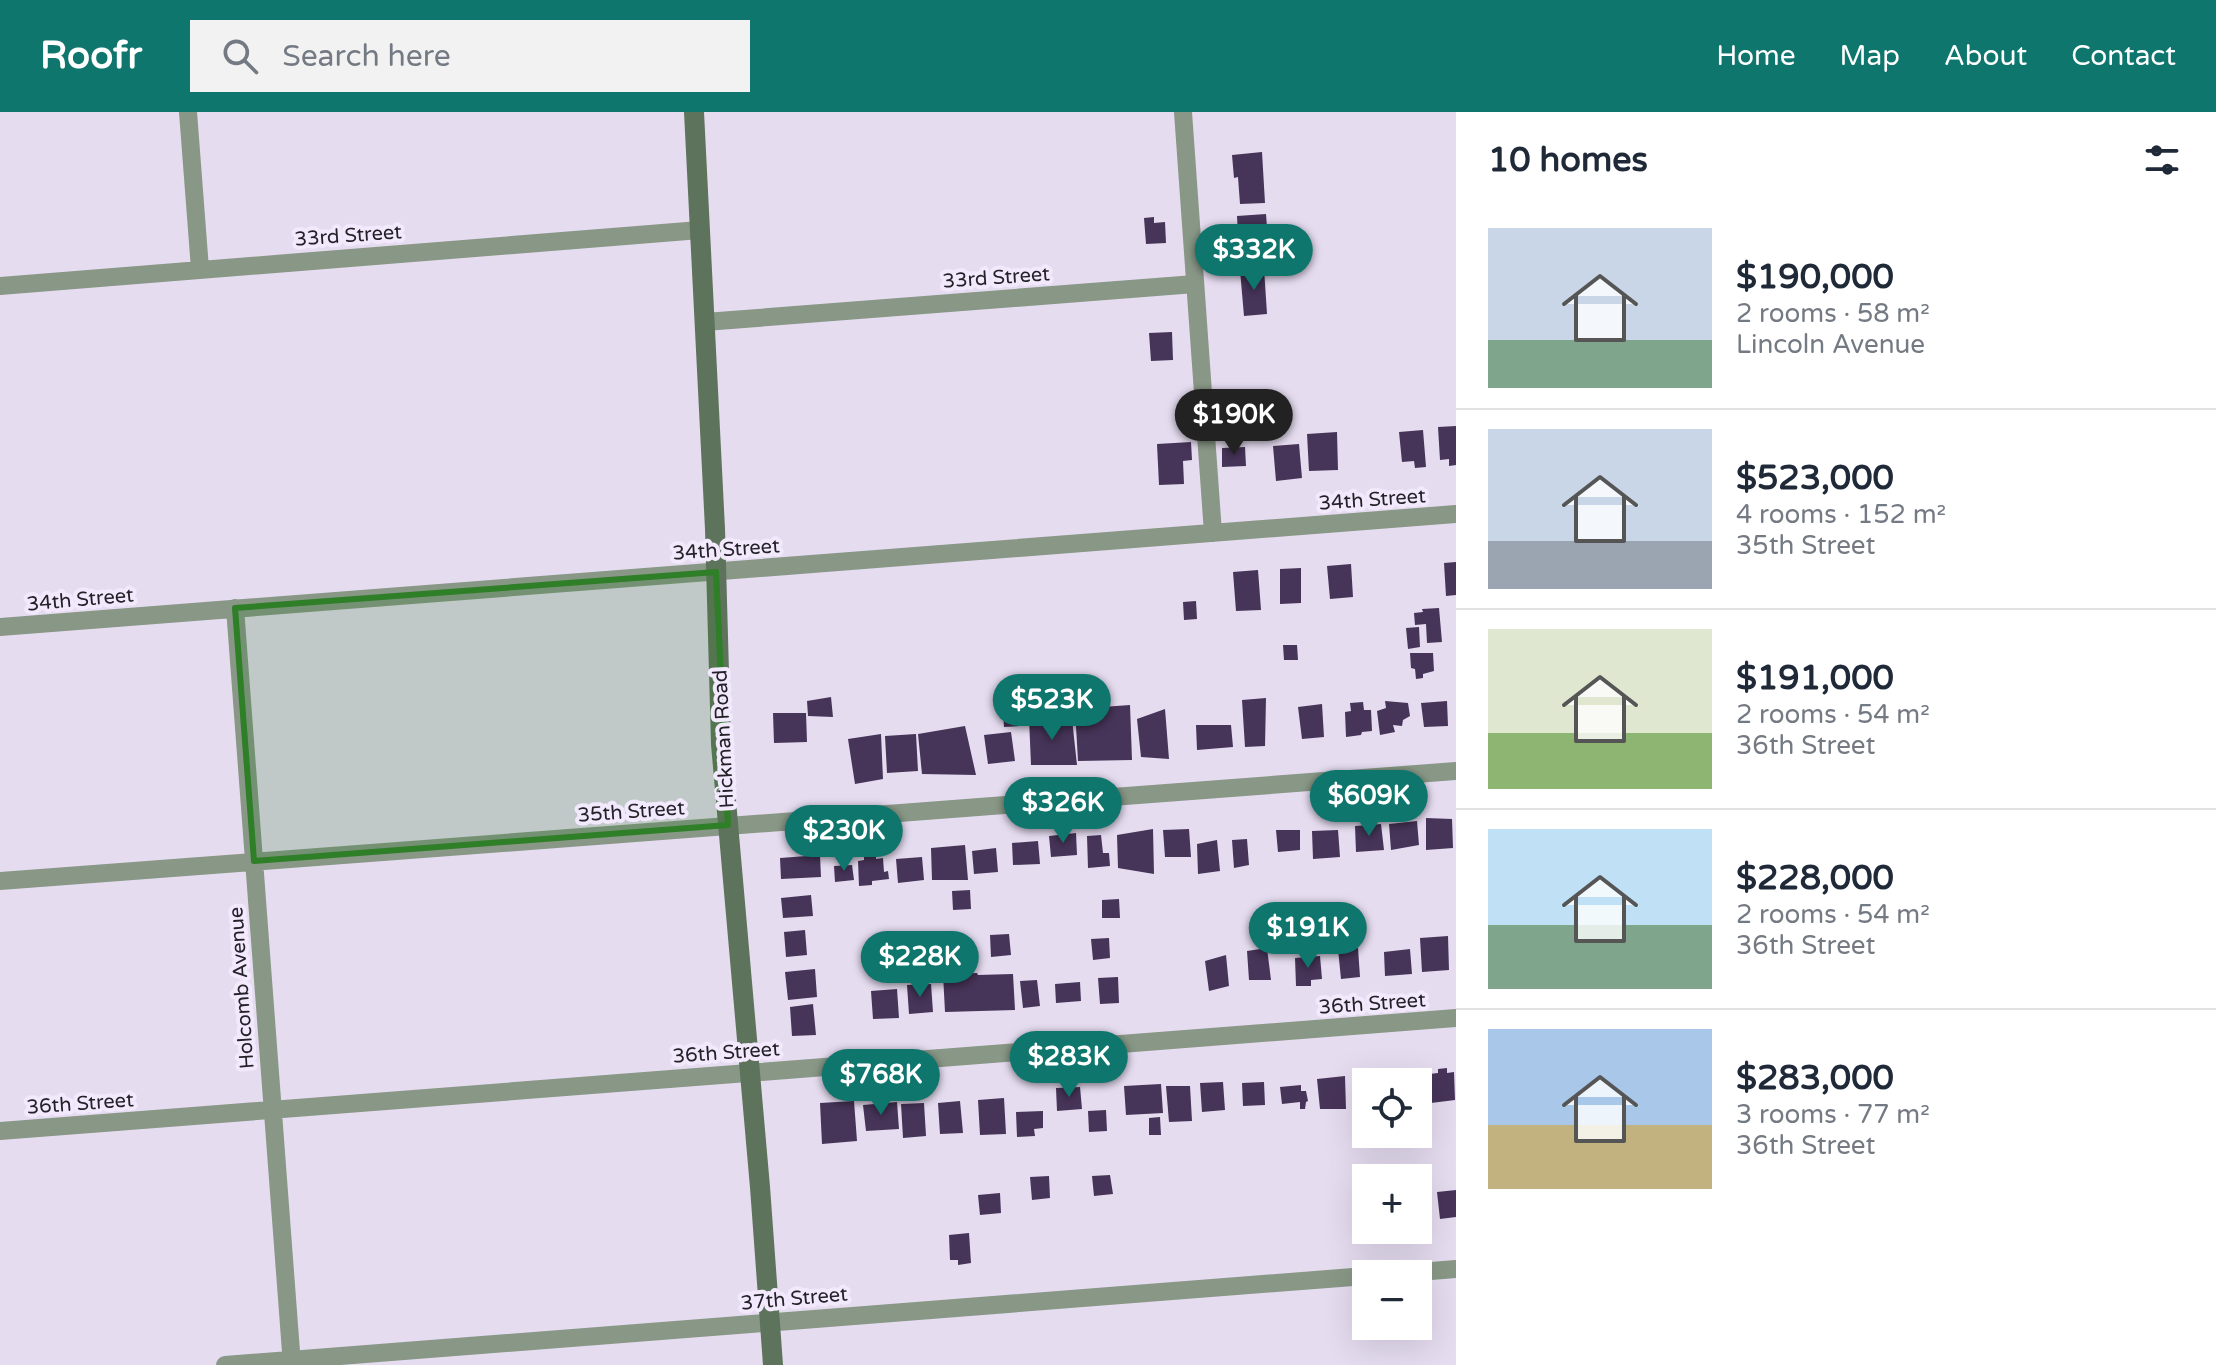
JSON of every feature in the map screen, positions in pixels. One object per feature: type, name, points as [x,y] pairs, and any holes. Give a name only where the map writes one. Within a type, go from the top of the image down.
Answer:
[{"type":"main road","name":"Hickman Road","points":[[694,112],[721,744],[773,1365]]},
{"type":"street","points":[[188,112],[200,269]]},
{"type":"street","points":[[1183,112],[1213,533]]},
{"type":"street","name":"33rd Street","points":[[0,286],[700,230]]},
{"type":"street","name":"33rd Street","points":[[705,322],[1195,284]]},
{"type":"street","name":"34th Street","points":[[0,627],[1456,514]]},
{"type":"street","name":"Holcomb Avenue","points":[[235,608],[292,1362]]},
{"type":"street","name":"35th Street","points":[[0,881],[1456,771]]},
{"type":"street","name":"36th Street","points":[[0,1131],[1456,1018]]},
{"type":"street","points":[[1432,1271],[1456,1269]]},
{"type":"street","name":"37th Street","points":[[225,1365],[1352,1277]]},
{"type":"highlighted area","points":[[716,572],[728,825],[254,861],[235,608]]},
{"type":"building","points":[[1262,152],[1265,203],[1240,204],[1232,155]]},
{"type":"building","points":[[1266,214],[1269,254],[1239,256],[1237,216]]},
{"type":"building","points":[[1154,217],[1154,223],[1165,222],[1166,243],[1146,244],[1144,218]]},
{"type":"building","points":[[1264,268],[1267,314],[1244,316],[1240,270]]},
{"type":"building","points":[[1172,332],[1173,360],[1151,361],[1149,333]]},
{"type":"building","points":[[1456,426],[1456,465],[1449,466],[1449,459],[1440,460],[1438,427]]},
{"type":"building","points":[[1423,430],[1426,467],[1415,468],[1414,461],[1402,462],[1399,432]]},
{"type":"building","points":[[1337,432],[1338,470],[1309,471],[1307,434]]},
{"type":"building","points":[[1191,442],[1192,460],[1183,461],[1184,484],[1159,485],[1157,444]]},
{"type":"building","points":[[1299,444],[1302,478],[1276,481],[1273,446]]},
{"type":"building","points":[[1245,447],[1246,466],[1222,467],[1222,448]]},
{"type":"building","points":[[1456,562],[1456,595],[1446,596],[1444,563]]},
{"type":"building","points":[[1351,564],[1353,597],[1330,599],[1327,566]]},
{"type":"building","points":[[1301,568],[1301,603],[1280,604],[1280,569]]},
{"type":"building","points":[[1258,570],[1261,610],[1236,611],[1233,572]]},
{"type":"building","points":[[1196,601],[1197,619],[1184,620],[1183,602]]},
{"type":"building","points":[[1439,608],[1442,642],[1427,643],[1426,624],[1415,625],[1414,613]]},
{"type":"building","points":[[1419,627],[1420,647],[1408,649],[1406,628]]},
{"type":"building","points":[[1283,645],[1297,645],[1298,660],[1284,660]]},
{"type":"building","points":[[1410,653],[1433,653],[1434,671],[1416,679]]},
{"type":"building","points":[[831,697],[833,717],[808,716],[807,701]]},
{"type":"building","points":[[1019,697],[1021,726],[1004,727],[1002,698]]},
{"type":"building","points":[[1266,698],[1265,746],[1245,747],[1242,700]]},
{"type":"building","points":[[1385,701],[1408,703],[1410,716],[1403,720],[1402,726],[1393,725],[1395,732],[1380,735],[1377,711],[1386,708]]},
{"type":"building","points":[[1447,701],[1448,726],[1424,727],[1421,703]]},
{"type":"building","points":[[1363,702],[1364,710],[1371,710],[1372,731],[1346,737],[1345,712],[1351,711],[1350,703]]},
{"type":"building","points":[[1322,704],[1324,737],[1302,739],[1298,707]]},
{"type":"building","points":[[1130,705],[1132,760],[1078,761],[1075,709]]},
{"type":"building","points":[[1165,709],[1169,759],[1141,757],[1137,719]]},
{"type":"building","points":[[773,713],[806,713],[807,742],[774,743]]},
{"type":"building","points":[[1029,718],[1072,719],[1077,765],[1031,765]]},
{"type":"building","points":[[1196,725],[1231,725],[1233,747],[1197,750]]},
{"type":"building","points":[[965,726],[976,775],[922,774],[918,734]]},
{"type":"building","points":[[1011,732],[1015,761],[988,764],[984,735]]},
{"type":"building","points":[[881,734],[883,779],[855,784],[848,739]]},
{"type":"building","points":[[916,734],[918,771],[887,773],[885,736]]},
{"type":"building","points":[[1426,818],[1452,819],[1453,848],[1426,850]]},
{"type":"building","points":[[1417,821],[1419,845],[1391,850],[1389,824]]},
{"type":"building","points":[[1381,824],[1384,850],[1356,852],[1355,826]]},
{"type":"building","points":[[1153,829],[1154,874],[1118,868],[1117,835]]},
{"type":"building","points":[[1189,829],[1191,857],[1165,857],[1163,830]]},
{"type":"building","points":[[1276,830],[1300,830],[1300,850],[1278,852]]},
{"type":"building","points":[[1338,830],[1340,857],[1313,859],[1312,831]]},
{"type":"building","points":[[1076,833],[1077,855],[1051,857],[1049,836]]},
{"type":"building","points":[[1101,835],[1103,853],[1109,853],[1110,866],[1088,868],[1087,836]]},
{"type":"building","points":[[1247,839],[1249,865],[1234,868],[1232,840]]},
{"type":"building","points":[[1217,840],[1220,871],[1198,874],[1197,844]]},
{"type":"building","points":[[1038,841],[1040,864],[1013,865],[1012,843]]},
{"type":"building","points":[[965,845],[968,880],[932,880],[931,848]]},
{"type":"building","points":[[996,848],[998,872],[974,874],[972,851]]},
{"type":"building","points":[[876,854],[876,859],[883,858],[884,872],[888,871],[889,879],[859,886],[858,861],[864,860],[864,855]]},
{"type":"building","points":[[820,855],[821,877],[781,879],[780,858]]},
{"type":"building","points":[[922,857],[924,880],[898,883],[896,859]]},
{"type":"building","points":[[852,865],[854,880],[835,882],[834,866]]},
{"type":"building","points":[[970,890],[971,909],[953,910],[952,891]]},
{"type":"building","points":[[811,895],[813,916],[783,918],[781,898]]},
{"type":"building","points":[[1119,899],[1120,918],[1102,918],[1102,900]]},
{"type":"building","points":[[805,930],[807,955],[786,957],[784,932]]},
{"type":"building","points":[[1009,934],[1011,955],[991,957],[990,935]]},
{"type":"building","points":[[1448,936],[1449,970],[1422,972],[1420,938]]},
{"type":"building","points":[[1109,938],[1110,958],[1093,960],[1091,939]]},
{"type":"building","points":[[1267,948],[1271,980],[1249,980],[1247,951]]},
{"type":"building","points":[[1358,948],[1360,977],[1341,979],[1338,949]]},
{"type":"building","points":[[875,949],[876,966],[864,967],[863,950]]},
{"type":"building","points":[[1410,949],[1412,974],[1385,976],[1384,952]]},
{"type":"building","points":[[1226,955],[1229,986],[1209,991],[1205,961]]},
{"type":"building","points":[[1320,956],[1322,979],[1311,980],[1311,986],[1296,986],[1295,958]]},
{"type":"building","points":[[815,969],[817,997],[788,1000],[785,972]]},
{"type":"building","points":[[943,974],[1013,974],[1015,1010],[945,1012]]},
{"type":"building","points":[[1118,977],[1119,1003],[1100,1004],[1098,978]]},
{"type":"building","points":[[1037,980],[1040,1006],[1023,1008],[1020,981]]},
{"type":"building","points":[[1080,982],[1081,1001],[1056,1003],[1055,984]]},
{"type":"building","points":[[931,984],[933,1012],[909,1014],[907,985]]},
{"type":"building","points":[[897,989],[899,1018],[873,1019],[871,991]]},
{"type":"building","points":[[813,1004],[816,1035],[792,1036],[790,1007]]},
{"type":"building","points":[[1447,1068],[1447,1073],[1454,1072],[1455,1100],[1432,1103],[1432,1074],[1438,1073],[1438,1069]]},
{"type":"building","points":[[1345,1076],[1346,1109],[1320,1109],[1317,1079]]},
{"type":"building","points":[[1223,1082],[1225,1110],[1202,1112],[1200,1083]]},
{"type":"building","points":[[1264,1082],[1265,1105],[1243,1106],[1242,1083]]},
{"type":"building","points":[[1161,1084],[1163,1113],[1126,1115],[1124,1086]]},
{"type":"building","points":[[1301,1085],[1301,1091],[1306,1091],[1308,1101],[1305,1109],[1300,1109],[1300,1102],[1282,1104],[1280,1087]]},
{"type":"building","points":[[1166,1086],[1190,1086],[1192,1121],[1169,1122]]},
{"type":"building","points":[[1080,1087],[1082,1109],[1057,1111],[1056,1088]]},
{"type":"building","points":[[1004,1098],[1006,1134],[980,1135],[978,1100]]},
{"type":"building","points":[[854,1101],[857,1141],[822,1144],[820,1103]]},
{"type":"building","points":[[960,1101],[963,1133],[940,1134],[938,1103]]},
{"type":"building","points":[[897,1102],[899,1129],[866,1131],[863,1105]]},
{"type":"building","points":[[924,1103],[926,1136],[903,1138],[901,1104]]},
{"type":"building","points":[[1106,1110],[1107,1131],[1089,1132],[1088,1111]]},
{"type":"building","points":[[1043,1111],[1043,1128],[1034,1129],[1035,1136],[1017,1137],[1016,1112]]},
{"type":"building","points":[[1160,1117],[1161,1135],[1149,1135],[1149,1118]]},
{"type":"building","points":[[1110,1175],[1113,1194],[1094,1196],[1092,1176]]},
{"type":"building","points":[[1049,1176],[1050,1198],[1032,1200],[1030,1177]]},
{"type":"building","points":[[1456,1190],[1456,1217],[1440,1219],[1437,1192]]},
{"type":"building","points":[[1000,1193],[1001,1213],[980,1215],[978,1195]]},
{"type":"building","points":[[969,1233],[971,1263],[958,1265],[958,1260],[950,1260],[949,1235]]}]
